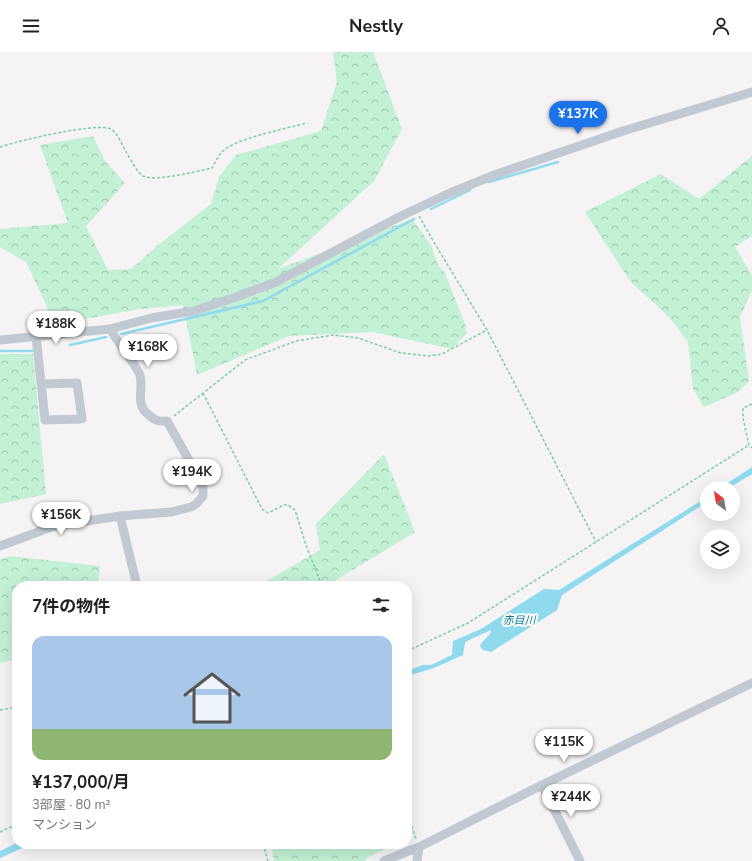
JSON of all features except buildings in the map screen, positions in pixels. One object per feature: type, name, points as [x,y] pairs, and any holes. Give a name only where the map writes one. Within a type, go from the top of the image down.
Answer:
[{"type":"street","points":[[0,340],[110,329],[151,318],[194,311],[269,285],[416,210],[450,194],[504,172],[623,131],[752,92]]},
{"type":"street","points":[[0,546],[54,526],[120,516],[171,512],[191,507],[203,496],[203,488],[200,480],[167,421],[160,422],[155,420],[145,412],[140,402],[140,375],[110,329]]},
{"type":"street","points":[[36,336],[41,384],[45,420],[82,419],[77,382],[41,384]]},
{"type":"street","points":[[120,516],[136,581]]},
{"type":"street","points":[[384,861],[419,847],[542,785],[752,683]]},
{"type":"street","points":[[542,785],[580,861]]},
{"type":"street","points":[[417,861],[419,847]]},
{"type":"path","points":[[0,147],[31,138],[98,127],[110,129],[116,134],[135,167],[142,176],[154,179],[212,168],[222,152],[228,147],[247,139],[306,123]]},
{"type":"path","points":[[416,210],[487,330],[596,542]]},
{"type":"path","points":[[167,421],[245,360],[296,341],[333,335],[352,337],[401,353],[429,356],[442,354],[487,330]]},
{"type":"path","points":[[203,393],[262,509],[268,513],[284,505],[295,510],[320,581]]},
{"type":"path","points":[[752,404],[743,408],[743,418],[749,445],[752,448]]},
{"type":"path","points":[[412,649],[468,623],[749,445]]},
{"type":"path","points":[[0,710],[12,708]]},
{"type":"path","points":[[0,832],[12,826]]},
{"type":"path","points":[[412,827],[419,847]]},
{"type":"path","points":[[264,849],[268,861]]},
{"type":"green space","points":[[333,52],[373,52],[402,129],[374,181],[278,269],[412,219],[431,245],[438,265],[445,273],[465,324],[467,333],[452,349],[373,332],[289,336],[197,375],[183,305],[141,309],[55,324],[26,262],[0,247],[0,229],[68,223],[40,145],[93,136],[105,161],[125,183],[86,226],[108,270],[131,269],[157,246],[211,204],[219,177],[236,155],[321,131],[337,82]]},
{"type":"green space","points":[[752,156],[752,236],[735,247],[752,275],[752,290],[740,317],[749,381],[738,392],[704,407],[693,389],[688,342],[669,317],[630,281],[585,212],[661,174],[699,199]]},
{"type":"green space","points":[[0,354],[33,354],[46,494],[0,504]]},
{"type":"green space","points":[[384,454],[415,532],[334,581],[267,581],[320,550],[316,524]]},
{"type":"green space","points":[[10,556],[100,566],[98,581],[12,581],[12,660],[0,663],[0,559]]},
{"type":"green space","points":[[272,849],[384,849],[365,859],[366,861],[274,861]]},
{"type":"water","points":[[752,467],[752,474],[740,481],[731,481]]},
{"type":"water","name":"赤目川","points":[[700,501],[700,506],[562,595],[557,610],[491,652],[483,650],[480,646],[490,634],[491,630],[467,641],[465,643],[463,655],[434,668],[412,675],[412,669],[423,665],[431,665],[452,655],[453,641],[481,629],[544,589],[559,590]]},
{"type":"water","points":[[12,845],[12,849],[20,849],[0,858],[0,851]]},
{"type":"waterway","points":[[489,182],[558,162]]},
{"type":"waterway","points":[[431,209],[470,190]]},
{"type":"waterway","points":[[121,334],[263,301],[414,219]]},
{"type":"waterway","points":[[70,345],[106,337]]},
{"type":"waterway","points":[[0,351],[33,351]]}]
